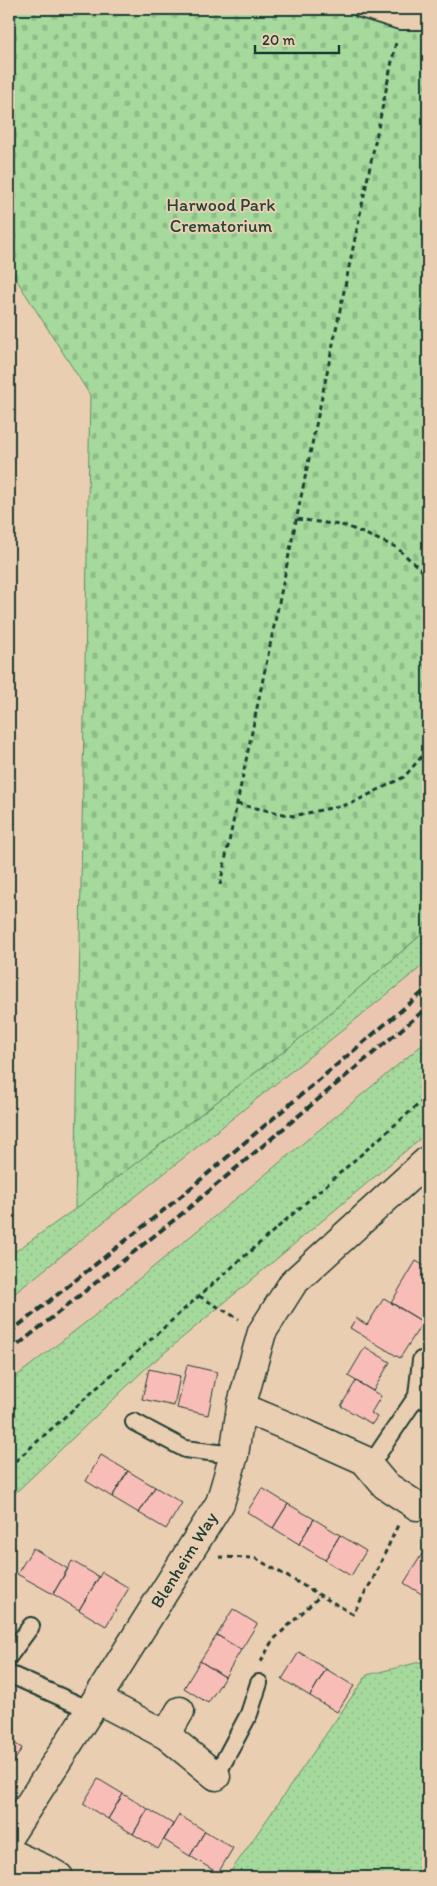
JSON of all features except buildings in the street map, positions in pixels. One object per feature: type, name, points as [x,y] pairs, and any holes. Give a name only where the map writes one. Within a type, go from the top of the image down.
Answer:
[{"type":"street","name":"Blenheim Way","points":[[9,1836],[94,1705],[220,1503],[234,1455],[241,1408],[262,1332],[293,1283],[428,1160]]},
{"type":"street","points":[[241,1408],[364,1460],[385,1485],[413,1504]]},
{"type":"street","points":[[94,1705],[166,1735],[216,1776]]},
{"type":"street","points":[[166,1735],[180,1711]]},
{"type":"street","points":[[9,1853],[59,1877]]},
{"type":"lane","points":[[361,9],[400,21],[428,21]]},
{"type":"lane","points":[[369,1467],[423,1399],[421,1360]]},
{"type":"lane","points":[[134,1422],[185,1449],[234,1455]]},
{"type":"lane","points":[[9,1656],[30,1626]]},
{"type":"lane","points":[[9,1674],[94,1705]]},
{"type":"lane","points":[[216,1776],[249,1714],[259,1683]]},
{"type":"path","points":[[220,885],[400,21]]},
{"type":"path","points":[[296,519],[346,526],[396,547],[428,576]]},
{"type":"path","points":[[237,804],[292,816],[350,804],[404,777],[424,754],[428,744]]},
{"type":"path","points":[[9,1467],[199,1296],[428,1096]]},
{"type":"path","points":[[199,1296],[262,1332]]},
{"type":"path","points":[[195,1542],[219,1557],[255,1558],[353,1614],[413,1504]]},
{"type":"path","points":[[259,1683],[256,1672],[272,1641],[320,1596]]},
{"type":"shaded area","points":[[428,929],[428,1070],[9,1430],[9,1256],[75,1209],[292,1045]]},
{"type":"green space","name":"Harwood Park Crematorium","points":[[9,9],[428,9],[428,929],[292,1045],[75,1209],[90,395],[9,268]]},
{"type":"green space","points":[[428,929],[428,961],[426,963],[9,1298],[9,1256],[75,1209],[292,1045]]},
{"type":"green space","points":[[428,1040],[428,1132],[145,1369],[9,1499],[9,1382],[94,1316]]},
{"type":"green space","points":[[428,1660],[428,1877],[227,1877],[367,1675]]},
{"type":"railway","points":[[9,1333],[174,1202],[428,988]]},
{"type":"railway","points":[[9,1352],[184,1212],[428,1007]]}]
